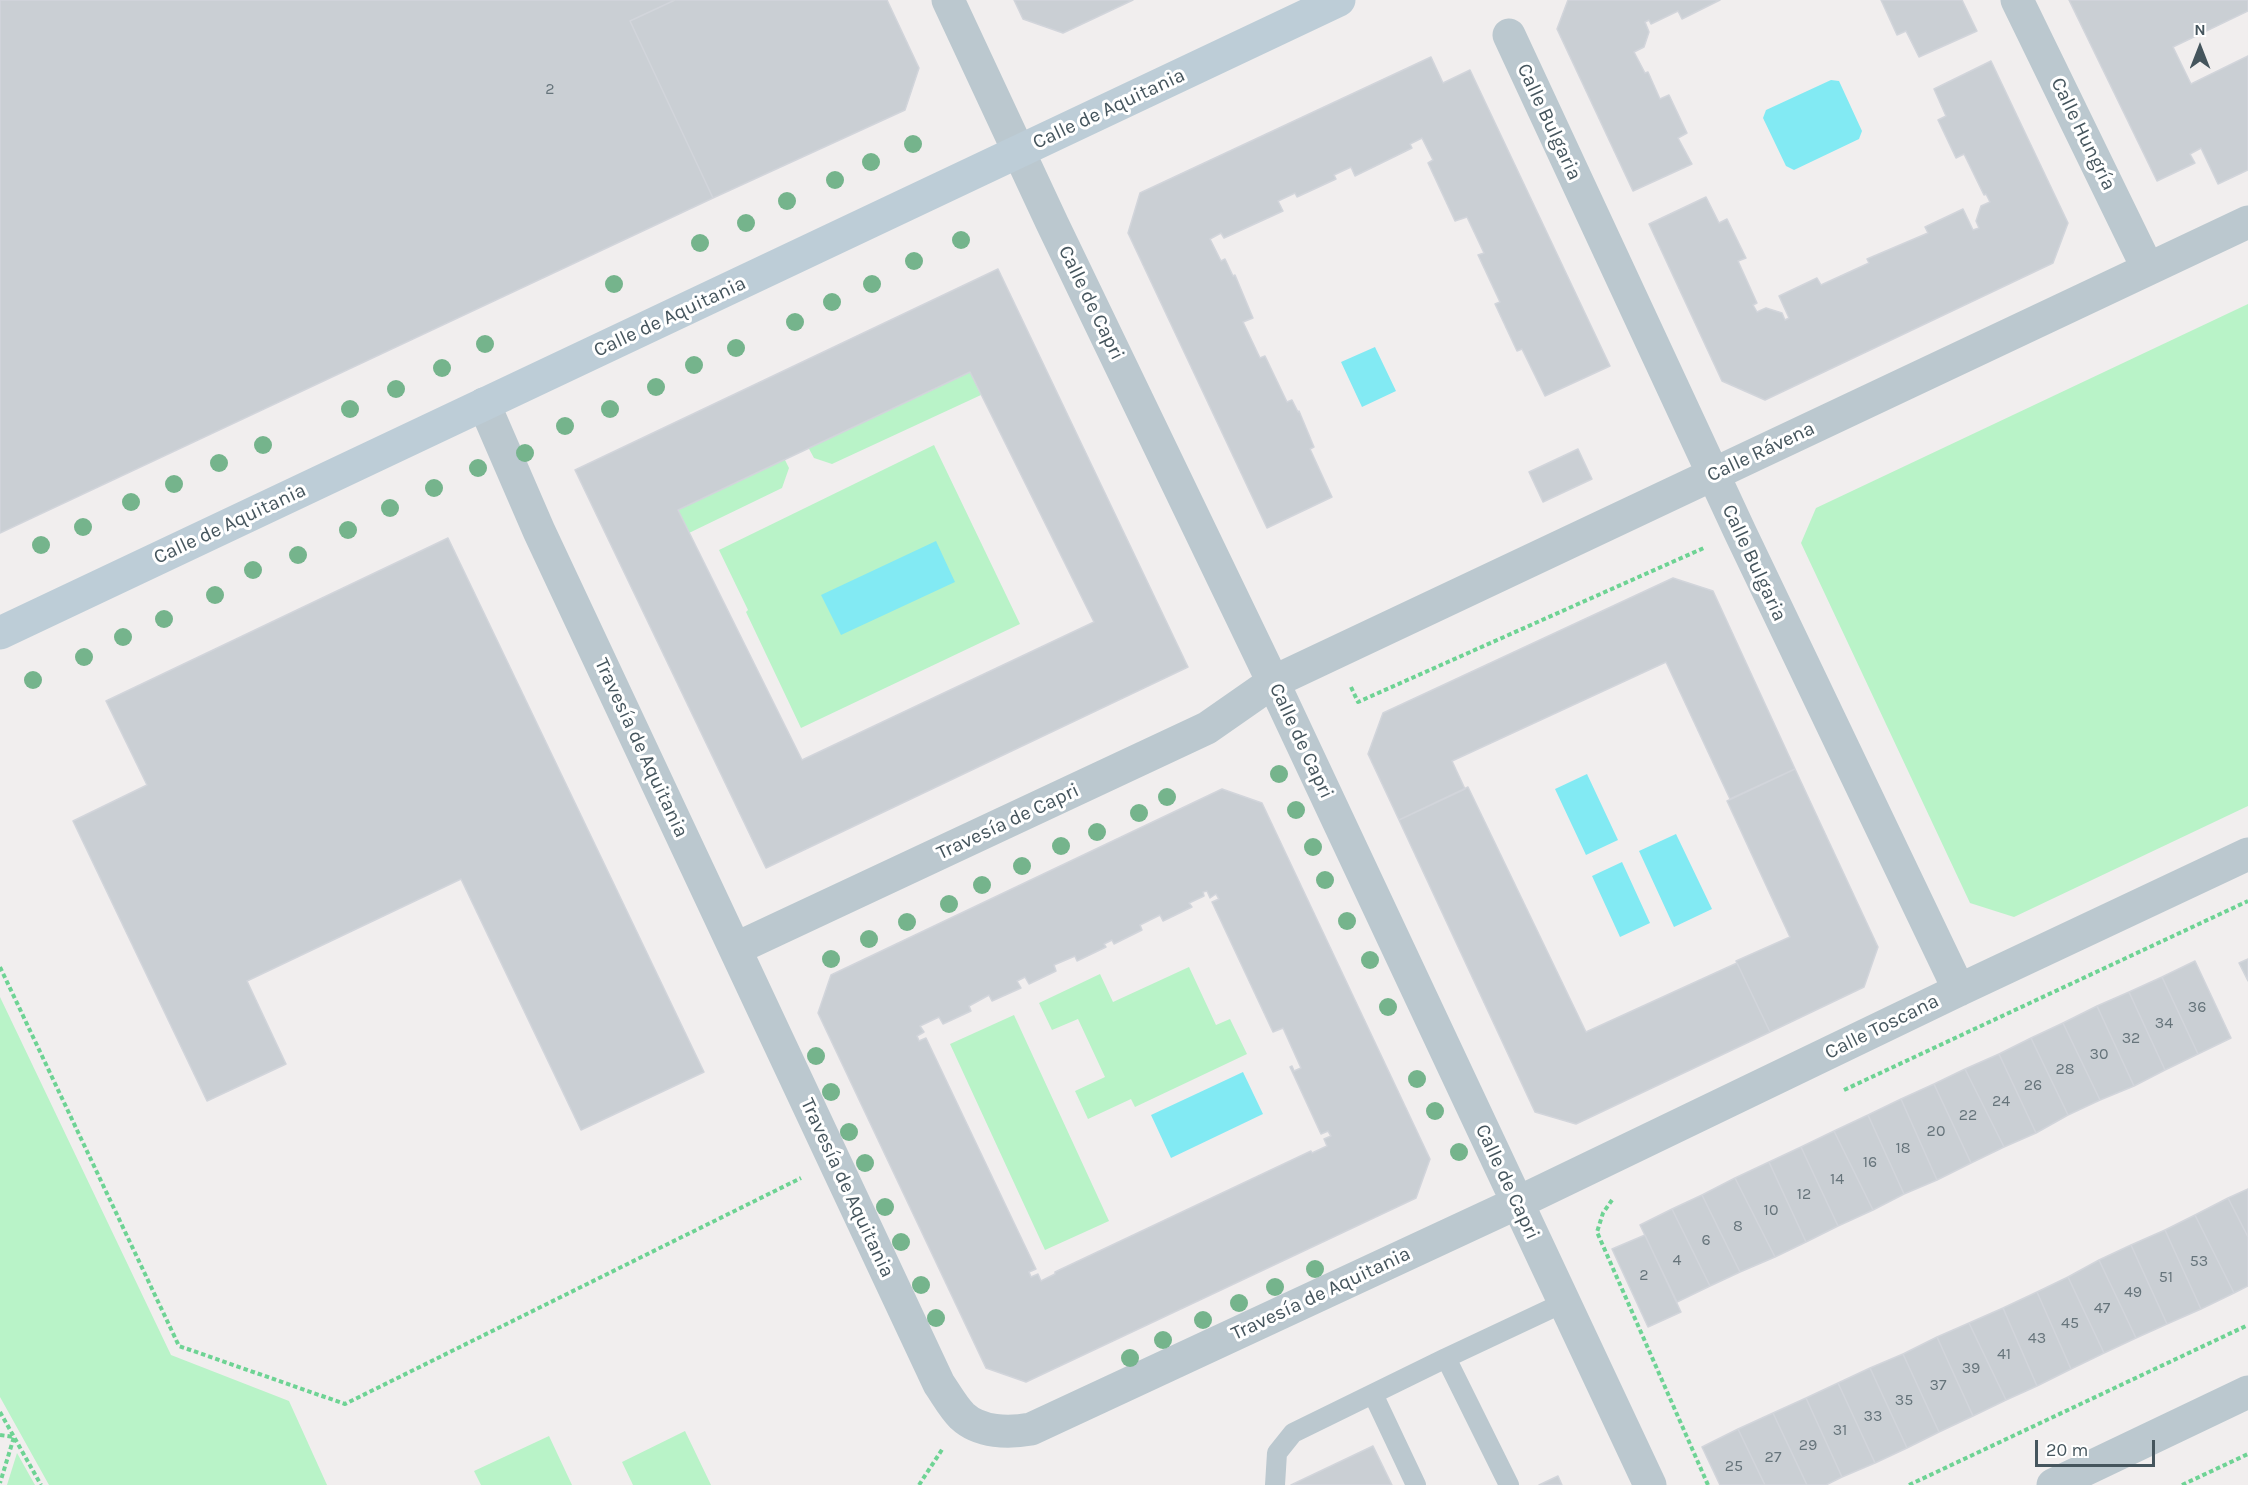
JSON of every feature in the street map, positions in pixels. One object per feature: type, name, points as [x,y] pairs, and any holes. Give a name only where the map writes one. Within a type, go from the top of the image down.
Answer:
[{"type":"street","name":"Calle de Capri","points":[[948,0],[1273,682],[1650,1485]]},
{"type":"street","name":"Calle de Aquitania","points":[[0,633],[1339,0]]},
{"type":"street","name":"Calle Hungría","points":[[2017,0],[2148,269]]},
{"type":"street","name":"Calle Bulgaria","points":[[1509,35],[1713,475],[1959,990]]},
{"type":"street","name":"Calle Rávena","points":[[1273,682],[2248,222]]},
{"type":"street","name":"Travesía de Aquitania","points":[[484,404],[539,531],[939,1384],[963,1417],[984,1428],[1009,1433],[1031,1429],[1517,1203]]},
{"type":"street","name":"Travesía de Capri","points":[[735,949],[1207,729],[1273,682]]},
{"type":"street","name":"Calle Toscana","points":[[1517,1203],[2248,854]]},
{"type":"street","points":[[2053,1485],[2248,1392]]},
{"type":"lane","points":[[1275,1485],[1277,1453],[1293,1433],[1563,1303]]},
{"type":"lane","points":[[1446,1358],[1509,1485]]},
{"type":"lane","points":[[1373,1394],[1416,1485]]},
{"type":"path","points":[[1335,653],[1358,702],[1740,532]]},
{"type":"path","points":[[1840,1092],[2248,901]]},
{"type":"path","points":[[0,967],[179,1346],[345,1404],[835,1161]]},
{"type":"path","points":[[1612,1199],[1603,1213],[1597,1232],[1708,1485]]},
{"type":"path","points":[[1909,1485],[2248,1325]]},
{"type":"path","points":[[0,1412],[41,1485]]},
{"type":"path","points":[[0,1434],[14,1437]]},
{"type":"path","points":[[0,1483],[14,1437]]},
{"type":"path","points":[[2182,1485],[2248,1455]]},
{"type":"green space","points":[[2248,304],[2248,806],[2014,917],[1970,903],[1801,543],[1816,508]]},
{"type":"green space","points":[[970,372],[981,395],[832,464],[814,458],[808,447]]},
{"type":"green space","points":[[934,445],[1020,624],[801,728],[719,550]]},
{"type":"green space","points":[[784,458],[789,468],[782,488],[689,533],[678,510]]},
{"type":"green space","points":[[1189,967],[1216,1025],[1230,1019],[1247,1054],[1135,1107],[1131,1099],[1088,1119],[1075,1091],[1105,1077],[1078,1019],[1052,1030],[1039,1003],[1100,974],[1113,1002]]},
{"type":"green space","points":[[0,997],[171,1355],[289,1401],[327,1485],[49,1485],[0,1397]]},
{"type":"green space","points":[[1014,1015],[1109,1221],[1045,1250],[950,1044]]},
{"type":"green space","points":[[685,1431],[711,1485],[633,1485],[622,1462]]},
{"type":"green space","points":[[549,1436],[572,1485],[481,1485],[474,1471]]},
{"type":"green space","points":[[17,1453],[35,1485],[7,1485]]},
{"type":"water","points":[[1831,80],[1839,81],[1862,131],[1859,139],[1794,170],[1786,166],[1763,118],[1766,110]]},
{"type":"water","points":[[1375,347],[1396,391],[1362,407],[1341,362]]},
{"type":"water","points":[[936,541],[955,582],[841,635],[821,595]]},
{"type":"water","points":[[1587,774],[1618,840],[1586,855],[1555,789]]},
{"type":"water","points":[[1676,834],[1712,909],[1674,927],[1639,851]]},
{"type":"water","points":[[1622,862],[1650,923],[1620,937],[1592,876]]},
{"type":"water","points":[[1243,1072],[1263,1114],[1171,1158],[1151,1115]]},
{"type":"building","points":[[0,0],[675,0],[630,21],[713,198],[0,533]]},
{"type":"building","points":[[675,0],[887,0],[919,68],[905,110],[713,198],[630,21]]},
{"type":"building","points":[[1014,0],[1133,0],[1063,33],[1023,19]]},
{"type":"building","points":[[1568,0],[1720,0],[1682,19],[1678,11],[1651,24],[1649,20],[1645,22],[1649,32],[1644,47],[1634,52],[1645,73],[1648,72],[1660,99],[1669,95],[1687,133],[1678,138],[1692,164],[1633,191],[1557,29]]},
{"type":"building","points":[[1881,0],[1962,0],[1977,31],[1919,57],[1906,31],[1897,35]]},
{"type":"building","points":[[2069,0],[2248,0],[2248,11],[2173,47],[2191,84],[2248,56],[2248,170],[2218,184],[2201,148],[2190,154],[2195,163],[2157,181]]},
{"type":"building","points":[[1431,57],[1443,83],[1470,70],[1610,366],[1545,396],[1522,349],[1517,351],[1495,304],[1500,302],[1478,255],[1484,253],[1467,217],[1455,221],[1428,163],[1433,160],[1422,138],[1410,144],[1412,148],[1355,176],[1351,167],[1334,175],[1336,179],[1297,197],[1295,193],[1278,201],[1283,211],[1224,238],[1221,233],[1210,239],[1221,261],[1225,259],[1233,276],[1235,275],[1253,318],[1243,322],[1260,358],[1265,356],[1287,402],[1292,400],[1299,411],[1314,447],[1310,449],[1332,497],[1267,528],[1128,233],[1140,193]]},
{"type":"building","points":[[1991,61],[2068,223],[2053,263],[1765,400],[1722,381],[1649,224],[1706,197],[1719,223],[1727,219],[1746,258],[1738,261],[1757,303],[1753,305],[1757,312],[1766,308],[1782,313],[1785,320],[1789,318],[1779,296],[1817,278],[1821,285],[1869,263],[1867,259],[1928,233],[1925,227],[1963,209],[1973,230],[1979,228],[1976,221],[1981,206],[1990,202],[1986,194],[1984,195],[1964,154],[1956,158],[1938,120],[1946,116],[1934,89]]},
{"type":"building","points":[[998,269],[1188,667],[766,868],[575,470]],"holes":[[[970,372],[1094,622],[802,760],[678,510]]]},
{"type":"building","points":[[1578,449],[1592,479],[1543,502],[1529,472]]},
{"type":"building","points":[[448,538],[704,1072],[581,1130],[461,879],[247,981],[286,1064],[207,1101],[73,821],[147,785],[106,701]]},
{"type":"building","points":[[1673,578],[1713,591],[1795,769],[1730,799],[1666,662],[1452,761],[1465,789],[1399,820],[1368,754],[1383,713]]},
{"type":"building","points":[[1795,769],[1878,947],[1864,987],[1770,1032],[1736,961],[1790,937],[1727,801]]},
{"type":"building","points":[[1468,787],[1586,1032],[1737,963],[1770,1032],[1576,1124],[1535,1112],[1399,820]]},
{"type":"building","points":[[1222,789],[1262,803],[1430,1159],[1416,1198],[1026,1382],[986,1368],[818,1013],[831,975]],"holes":[[[1207,891],[1210,898],[1216,894],[1219,899],[1212,902],[1273,1032],[1283,1028],[1301,1068],[1294,1071],[1292,1066],[1290,1067],[1321,1134],[1328,1131],[1331,1136],[1324,1139],[1327,1146],[1312,1153],[1311,1151],[1055,1272],[1041,1281],[1038,1274],[1031,1277],[1029,1272],[1036,1269],[926,1038],[919,1041],[917,1036],[924,1032],[920,1026],[939,1017],[943,1024],[971,1011],[969,1006],[989,995],[992,1001],[1021,988],[1017,981],[1025,977],[1029,984],[1056,971],[1054,965],[1075,956],[1077,961],[1106,947],[1104,944],[1112,940],[1114,944],[1142,930],[1140,925],[1160,915],[1163,921],[1192,907],[1189,903],[1204,896],[1203,892]]]},
{"type":"building","points":[[2248,959],[2248,981],[2239,963]]},
{"type":"building","points":[[2195,961],[2231,1038],[2198,1054],[2162,977]]},
{"type":"building","points":[[2162,977],[2198,1054],[2165,1070],[2129,992]]},
{"type":"building","points":[[2129,992],[2165,1070],[2134,1086],[2097,1006]]},
{"type":"building","points":[[2097,1006],[2134,1086],[2100,1100],[2063,1023]]},
{"type":"building","points":[[2063,1023],[2100,1100],[2068,1115],[2031,1038]]},
{"type":"building","points":[[2031,1038],[2068,1115],[2036,1133],[1999,1054]]},
{"type":"building","points":[[1999,1054],[2036,1133],[2004,1147],[1965,1069]]},
{"type":"building","points":[[1965,1069],[2004,1147],[1971,1163],[1934,1084]]},
{"type":"building","points":[[1934,1084],[1971,1163],[1937,1180],[1901,1099]]},
{"type":"building","points":[[1901,1099],[1937,1180],[1904,1194],[1868,1115]]},
{"type":"building","points":[[1868,1115],[1904,1194],[1873,1210],[1834,1131]]},
{"type":"building","points":[[1834,1131],[1873,1210],[1838,1226],[1801,1147]]},
{"type":"building","points":[[1801,1147],[1838,1226],[1806,1242],[1769,1162]]},
{"type":"building","points":[[1769,1162],[1806,1242],[1775,1257],[1735,1178]]},
{"type":"building","points":[[1735,1178],[1775,1257],[1740,1272],[1702,1195]]},
{"type":"building","points":[[2248,1189],[2248,1237],[2228,1198]]},
{"type":"building","points":[[1702,1195],[1740,1272],[1710,1286],[1672,1209]]},
{"type":"building","points":[[2228,1198],[2248,1237],[2248,1286],[2234,1293],[2195,1215]]},
{"type":"building","points":[[1672,1209],[1710,1286],[1677,1302],[1640,1225]]},
{"type":"building","points":[[2195,1215],[2234,1293],[2201,1309],[2165,1230]]},
{"type":"building","points":[[2165,1230],[2201,1309],[2167,1324],[2131,1245]]},
{"type":"building","points":[[1645,1235],[1681,1312],[1648,1327],[1612,1249]]},
{"type":"building","points":[[2131,1245],[2167,1324],[2136,1338],[2099,1260]]},
{"type":"building","points":[[2099,1260],[2136,1338],[2104,1353],[2068,1277]]},
{"type":"building","points":[[2068,1277],[2104,1353],[2071,1369],[2037,1292]]},
{"type":"building","points":[[2037,1292],[2071,1369],[2037,1386],[2003,1308]]},
{"type":"building","points":[[2003,1308],[2037,1386],[2006,1400],[1969,1323]]},
{"type":"building","points":[[1969,1323],[2006,1400],[1973,1416],[1937,1337]]},
{"type":"building","points":[[1937,1337],[1973,1416],[1939,1432],[1903,1354]]},
{"type":"building","points":[[1903,1354],[1939,1432],[1907,1448],[1870,1368]]},
{"type":"building","points":[[1870,1368],[1907,1448],[1875,1463],[1838,1383]]},
{"type":"building","points":[[1838,1383],[1875,1463],[1842,1477],[1806,1398]]},
{"type":"building","points":[[1806,1398],[1842,1477],[1826,1485],[1807,1485],[1773,1413]]},
{"type":"building","points":[[1773,1413],[1807,1485],[1765,1485],[1738,1429]]},
{"type":"building","points":[[1738,1429],[1765,1485],[1720,1485],[1702,1447]]},
{"type":"building","points":[[1373,1446],[1392,1485],[1291,1485]]},
{"type":"building","points":[[1558,1476],[1562,1485],[1539,1485]]}]
